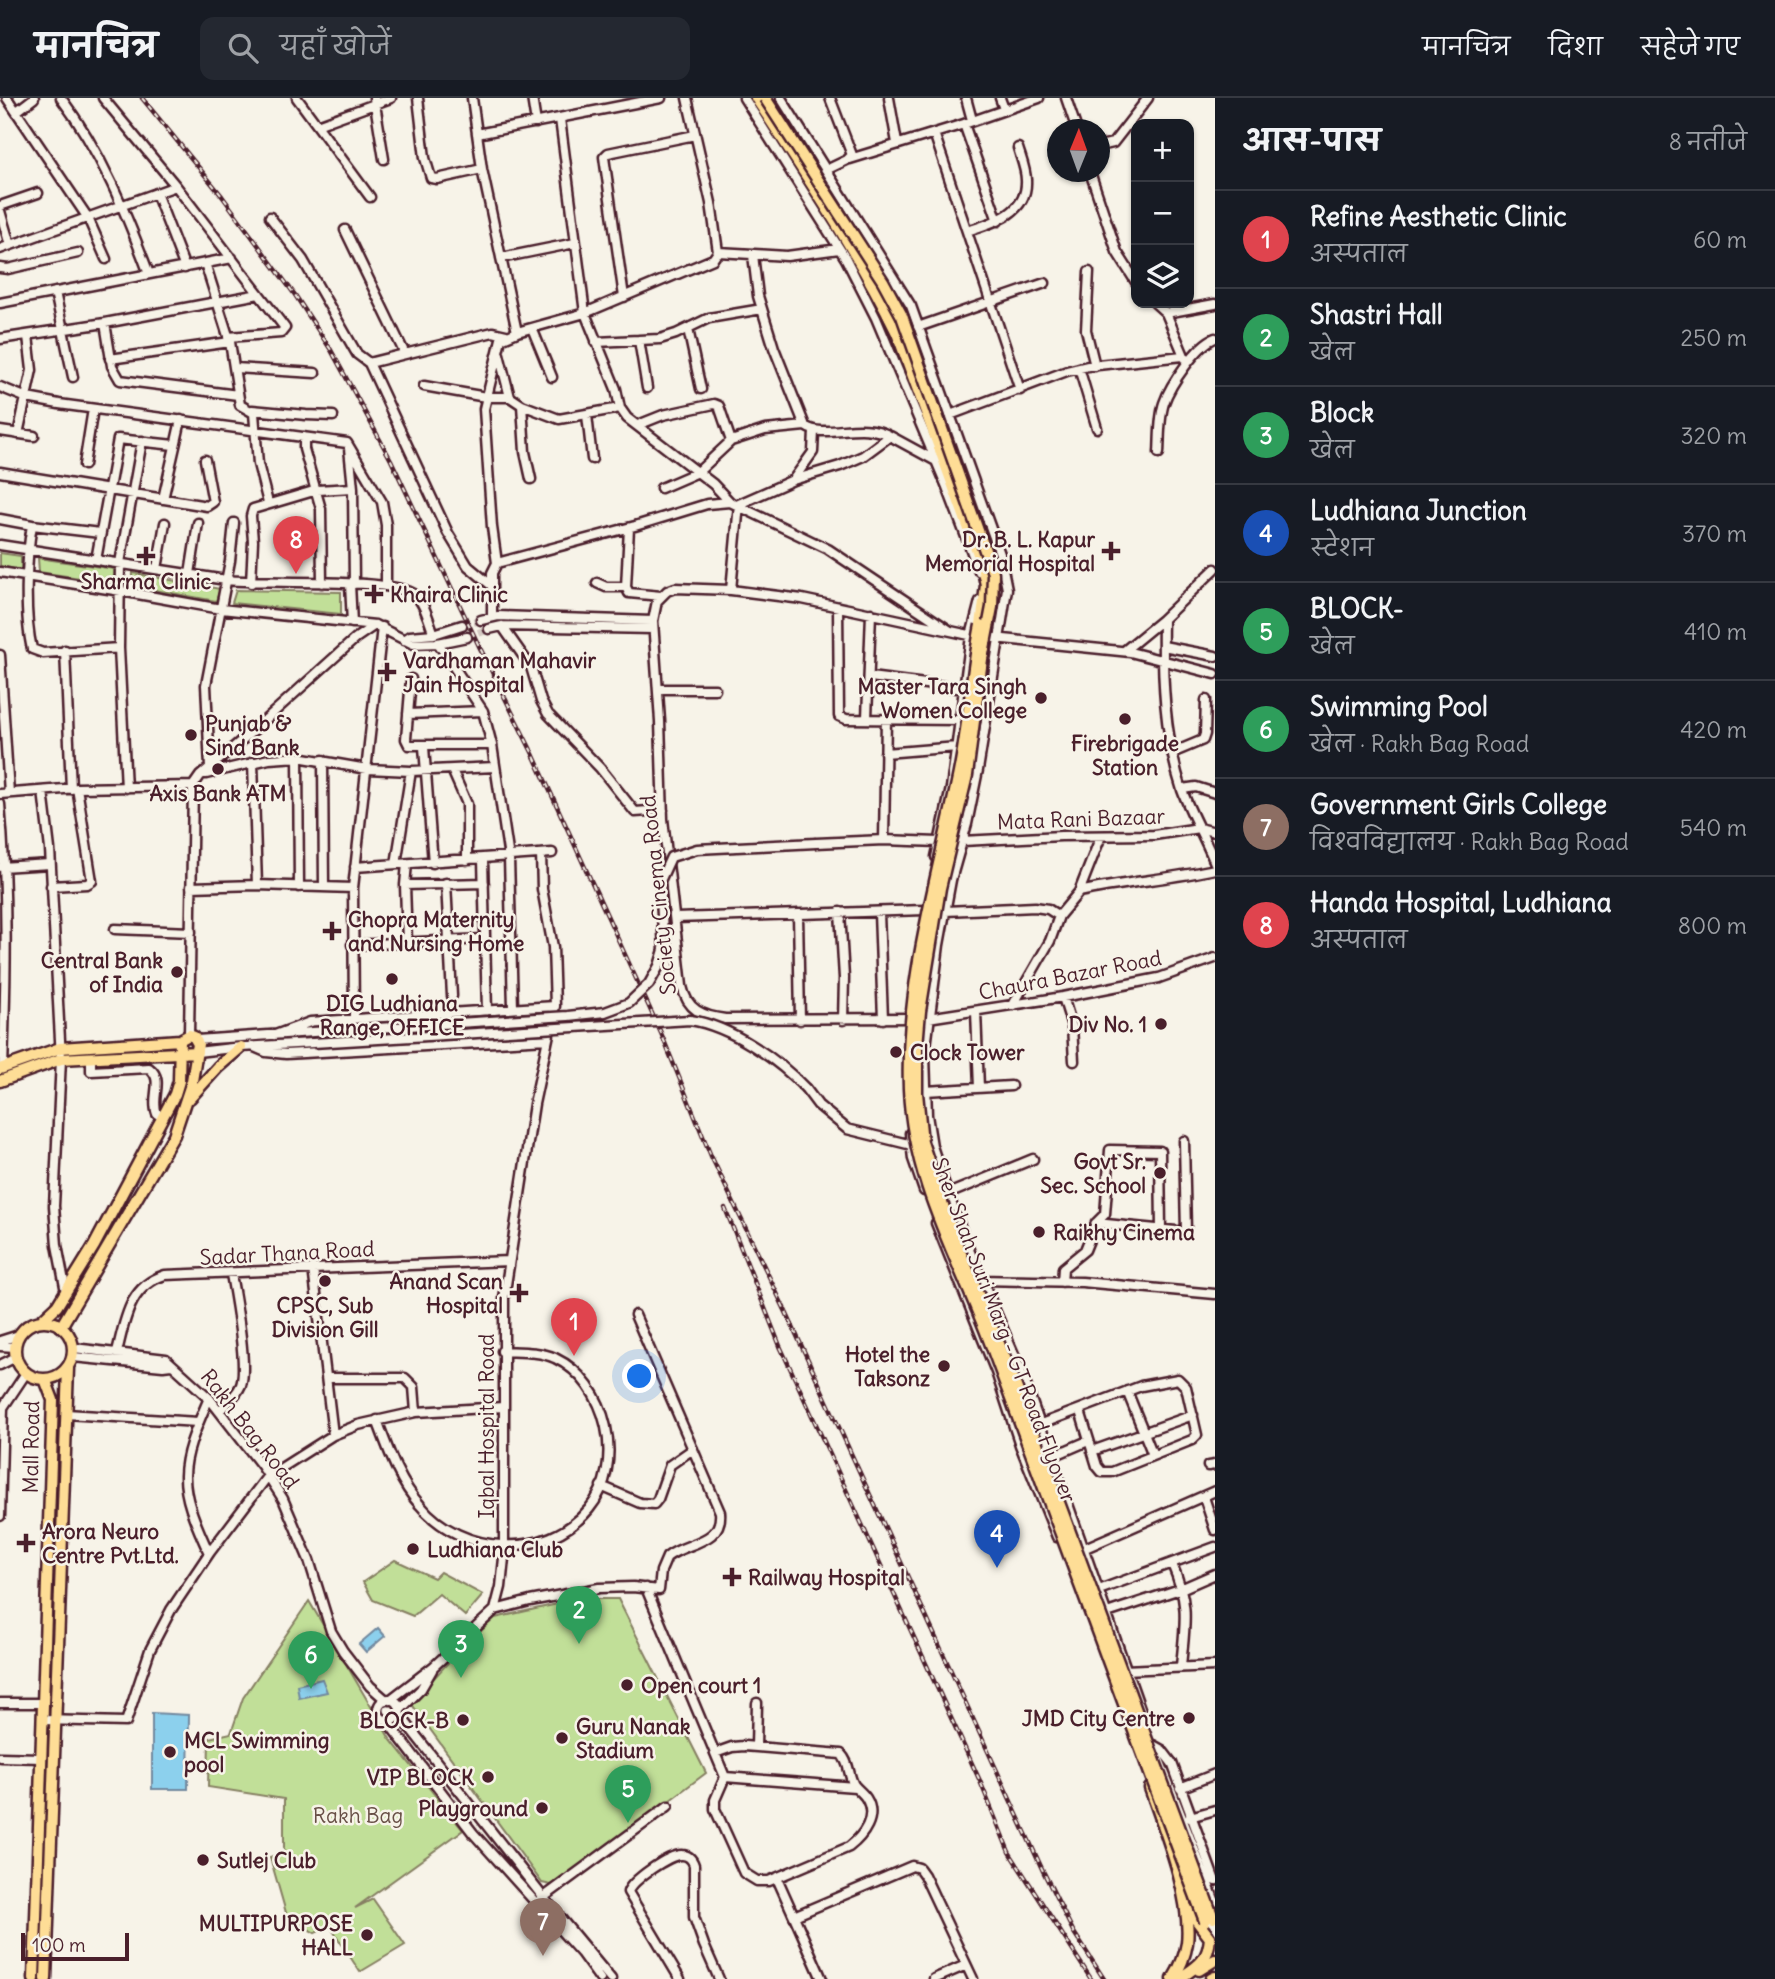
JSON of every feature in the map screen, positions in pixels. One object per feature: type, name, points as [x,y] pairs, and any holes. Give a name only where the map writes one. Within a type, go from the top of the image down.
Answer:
[{"type":"main road","name":"Sher Shah Suri Marg - GT Road Flyover","points":[[756,98],[825,205],[881,300],[897,333],[981,562],[986,585],[985,600],[960,770],[933,888],[913,1007],[909,1090],[916,1151],[931,1199],[991,1343],[1215,1953]]},
{"type":"main road","name":"Sher Shah Suri Marg - GT Road Flyover","points":[[765,98],[883,281],[902,316],[993,573],[992,607],[982,659],[967,775],[940,888],[920,1011],[917,1093],[922,1142],[953,1235],[1005,1355],[1215,1923]]},
{"type":"main road","points":[[2,1068],[60,1054],[189,1038]]},
{"type":"main road","points":[[43,1320],[62,1325],[69,1333],[74,1352],[68,1368],[54,1378],[45,1379],[26,1373],[15,1352],[19,1335],[25,1327],[43,1320],[57,1306],[94,1246],[163,1117],[179,1081],[180,1052],[189,1038]]},
{"type":"main road","points":[[62,1325],[174,1135],[185,1105],[197,1052],[189,1038]]},
{"type":"main road","points":[[185,1105],[218,1067],[241,1047]]},
{"type":"main road","points":[[0,1081],[60,1054],[91,1057],[197,1052]]},
{"type":"main road","name":"Mall Road","points":[[46,1979],[68,1368]]},
{"type":"main road","name":"Mall Road","points":[[34,1979],[53,1400],[45,1379]]},
{"type":"main road","points":[[1139,1757],[1161,1819],[1185,1905],[1187,1942],[1181,1964],[1173,1979]]},
{"type":"main road","points":[[1182,1979],[1208,1955],[1210,1938],[1185,1905]]},
{"type":"main road","points":[[1182,1979],[1215,1960]]},
{"type":"street","points":[[7,98],[88,218],[106,259]]},
{"type":"street","points":[[17,111],[34,98]]},
{"type":"street","points":[[61,98],[123,205],[149,274]]},
{"type":"street","points":[[103,98],[176,186],[284,325],[284,333],[229,339],[110,359]]},
{"type":"street","points":[[297,98],[370,197]]},
{"type":"street","points":[[317,125],[374,101],[391,98]]},
{"type":"street","points":[[418,98],[425,158],[431,178],[482,169]]},
{"type":"street","points":[[472,98],[482,169],[517,332]]},
{"type":"street","points":[[532,98],[536,123]]},
{"type":"street","points":[[477,134],[661,98]]},
{"type":"street","points":[[369,363],[493,332],[506,335],[585,313],[713,259],[718,252],[711,203],[687,98]]},
{"type":"street","points":[[744,98],[839,249],[876,318],[980,573],[983,586],[971,636],[951,788],[925,910],[907,1018],[905,1090],[912,1146],[930,1209],[996,1372],[1020,1445],[1139,1757]]},
{"type":"street","points":[[781,98],[907,300],[1000,554],[1007,589],[980,758],[945,911],[925,1055],[925,1091],[932,1146],[981,1280],[1020,1368],[1053,1456],[1153,1745],[1215,1902]]},
{"type":"street","points":[[830,98],[851,149],[850,159]]},
{"type":"street","points":[[889,98],[897,143]]},
{"type":"street","points":[[966,98],[968,122],[998,221]]},
{"type":"street","points":[[1000,98],[1004,109]]},
{"type":"street","points":[[827,170],[897,143],[1039,98]]},
{"type":"street","points":[[1066,98],[1073,119]]},
{"type":"street","points":[[1110,144],[1148,98]]},
{"type":"street","points":[[374,101],[384,159]]},
{"type":"street","points":[[560,119],[585,313],[616,389],[620,408],[627,418],[734,503],[828,549],[955,633]]},
{"type":"street","points":[[933,133],[1020,390]]},
{"type":"street","points":[[624,296],[604,157],[608,153],[695,135]]},
{"type":"street","points":[[968,231],[998,221],[1019,205],[1025,190],[1025,175],[1018,148]]},
{"type":"street","points":[[1093,182],[1117,251],[1131,274]]},
{"type":"street","points":[[0,248],[176,186]]},
{"type":"street","points":[[10,245],[0,209],[38,193]]},
{"type":"street","points":[[156,193],[185,268]]},
{"type":"street","points":[[270,217],[315,279],[356,354],[369,363],[449,533],[468,566],[492,586]]},
{"type":"street","points":[[345,230],[405,354]]},
{"type":"street","points":[[501,258],[575,243]]},
{"type":"street","points":[[718,252],[787,256],[839,249]]},
{"type":"street","points":[[0,268],[8,270],[78,253]]},
{"type":"street","points":[[753,255],[755,285],[762,309],[778,360],[805,426]]},
{"type":"street","points":[[0,303],[232,258]]},
{"type":"street","points":[[205,263],[229,339],[241,406],[252,410],[333,415]]},
{"type":"street","points":[[1089,272],[1086,330],[1094,366]]},
{"type":"street","points":[[918,327],[1045,284]]},
{"type":"street","points":[[55,292],[73,377]]},
{"type":"street","points":[[0,339],[105,323],[259,294]]},
{"type":"street","points":[[1166,313],[1215,304]]},
{"type":"street","points":[[1160,308],[1166,313],[1186,359]]},
{"type":"street","points":[[596,342],[667,337],[716,316],[762,309]]},
{"type":"street","points":[[105,323],[110,359],[120,380],[238,395]]},
{"type":"street","points":[[532,328],[552,377]]},
{"type":"street","points":[[688,329],[701,389]]},
{"type":"street","points":[[18,434],[32,370],[28,335]]},
{"type":"street","points":[[497,563],[484,414],[501,340],[506,335]]},
{"type":"street","points":[[1159,453],[1163,405],[1186,359],[1215,338]]},
{"type":"street","points":[[639,340],[647,388]]},
{"type":"street","points":[[498,351],[510,397]]},
{"type":"street","points":[[950,415],[1079,368],[1186,359]]},
{"type":"street","points":[[235,368],[315,373]]},
{"type":"street","points":[[1079,368],[1097,428]]},
{"type":"street","points":[[424,386],[486,397],[510,397],[522,405],[559,419],[620,408]]},
{"type":"street","points":[[0,387],[27,398],[93,409],[304,436],[349,445],[382,502],[386,525],[386,586]]},
{"type":"street","points":[[638,425],[663,415],[716,404],[731,441]]},
{"type":"street","points":[[522,405],[525,452],[531,479]]},
{"type":"street","points":[[84,465],[93,409]]},
{"type":"street","points":[[252,410],[258,464],[268,503]]},
{"type":"street","points":[[587,415],[592,459]]},
{"type":"street","points":[[163,499],[181,420]]},
{"type":"street","points":[[661,488],[698,472],[731,441],[765,430],[805,426],[814,431],[867,428],[879,430],[936,461]]},
{"type":"street","points":[[0,431],[34,436]]},
{"type":"street","points":[[793,480],[813,452],[814,431]]},
{"type":"street","points":[[304,436],[304,449],[321,509],[322,583]]},
{"type":"street","points":[[492,616],[493,569],[497,563],[707,504],[734,503],[793,480],[840,466],[863,456],[890,436]]},
{"type":"street","points":[[96,559],[118,439],[174,445]]},
{"type":"street","points":[[126,788],[118,590],[120,563],[142,441]]},
{"type":"street","points":[[349,445],[353,488],[352,623]]},
{"type":"street","points":[[0,472],[204,506],[212,504],[205,460]]},
{"type":"street","points":[[251,583],[251,512],[254,508],[317,490],[353,488]]},
{"type":"street","points":[[731,590],[734,503]]},
{"type":"street","points":[[0,519],[100,533]]},
{"type":"street","points":[[157,569],[165,523]]},
{"type":"street","points":[[190,574],[198,523]]},
{"type":"street","points":[[209,768],[206,685],[234,523]]},
{"type":"street","points":[[32,525],[27,577],[31,647],[39,652],[119,648]]},
{"type":"street","points":[[629,528],[626,587],[629,593],[661,596]]},
{"type":"street","points":[[0,545],[251,583],[386,586],[408,591],[420,600],[434,634]]},
{"type":"street","points":[[1124,651],[1163,619],[1215,569]]},
{"type":"street","points":[[0,572],[221,609],[379,626],[413,644],[438,643],[467,637]]},
{"type":"street","points":[[597,583],[606,587],[626,587]]},
{"type":"street","points":[[653,625],[657,601],[675,588],[731,590],[802,599],[971,636],[1124,651],[1215,674]]},
{"type":"street","points":[[838,607],[839,716],[846,719],[961,720]]},
{"type":"street","points":[[867,718],[871,614]]},
{"type":"street","points":[[481,620],[492,616],[653,625]]},
{"type":"street","points":[[1163,619],[1165,705],[1172,753],[1182,789],[1215,863]]},
{"type":"street","points":[[404,640],[411,636],[434,634],[462,625]]},
{"type":"street","points":[[489,629],[502,626],[653,625]]},
{"type":"street","name":"Society Cinema Road","points":[[653,625],[663,810],[681,986],[692,1008],[700,1014],[725,1019],[930,1018]]},
{"type":"street","points":[[379,626],[356,638],[200,776],[193,786],[189,1038],[568,1016],[616,1009],[641,994],[659,966],[664,950],[660,881],[671,857],[697,849],[884,840],[939,842]]},
{"type":"street","points":[[354,1019],[353,888],[367,769],[379,626]]},
{"type":"street","points":[[502,626],[527,660],[548,714],[600,768],[635,812],[663,810]]},
{"type":"street","points":[[438,643],[483,711],[492,745],[509,858],[513,1008]]},
{"type":"street","points":[[1163,646],[1215,656]]},
{"type":"street","points":[[51,886],[87,884],[92,881],[74,788],[65,650]]},
{"type":"street","points":[[0,655],[5,793],[74,788],[193,786]]},
{"type":"street","points":[[870,677],[965,689]]},
{"type":"street","points":[[411,679],[407,743],[413,747],[492,745]]},
{"type":"street","points":[[658,688],[715,689]]},
{"type":"street","points":[[1172,753],[1203,740],[1206,734],[1206,700]]},
{"type":"street","points":[[408,714],[483,711]]},
{"type":"street","points":[[884,840],[886,718]]},
{"type":"street","points":[[424,747],[433,863]]},
{"type":"street","points":[[885,753],[957,747]]},
{"type":"street","points":[[200,776],[253,762],[298,757],[367,769],[426,772],[495,767]]},
{"type":"street","points":[[298,757],[299,887]]},
{"type":"street","points":[[323,760],[324,887]]},
{"type":"street","points":[[253,762],[257,885]]},
{"type":"street","points":[[452,770],[467,804],[467,860]]},
{"type":"street","points":[[396,864],[411,771]]},
{"type":"street","points":[[1182,789],[1196,787],[1215,793]]},
{"type":"street","points":[[43,790],[50,864],[60,1054],[54,1206],[57,1245],[66,1293]]},
{"type":"street","points":[[0,804],[7,936],[2,1068]]},
{"type":"street","points":[[1199,828],[1215,832]]},
{"type":"street","name":"Mata Rani Bazaar","points":[[964,837],[1101,836],[1175,833],[1199,828]]},
{"type":"street","points":[[1013,1005],[1049,941],[1059,916],[1079,892],[1101,836]]},
{"type":"street","points":[[355,867],[552,853]]},
{"type":"street","name":"Iqbal Hospital Road","points":[[495,1610],[501,1587],[504,1546],[503,1298],[547,1037],[555,1006],[553,947],[542,889],[541,854]]},
{"type":"street","points":[[483,860],[487,1011]]},
{"type":"street","points":[[3,867],[50,864]]},
{"type":"street","points":[[407,864],[407,942]]},
{"type":"street","points":[[1079,892],[1215,869]]},
{"type":"street","points":[[446,883],[452,996]]},
{"type":"street","points":[[405,885],[484,883]]},
{"type":"street","points":[[191,887],[257,885],[353,888]]},
{"type":"street","points":[[945,911],[1035,907],[1048,909],[1059,916]]},
{"type":"street","points":[[676,918],[925,910]]},
{"type":"street","points":[[840,912],[844,978],[843,1020]]},
{"type":"street","points":[[879,913],[883,1019]]},
{"type":"street","points":[[798,914],[800,1020]]},
{"type":"street","points":[[115,929],[191,932]]},
{"type":"street","points":[[352,944],[484,939]]},
{"type":"street","name":"Chaura Bazar Road","points":[[930,1018],[1063,997],[1159,978],[1215,958]]},
{"type":"street","points":[[1063,997],[1072,1026],[1074,1061]]},
{"type":"street","points":[[275,1035],[302,1024],[555,1006]]},
{"type":"street","points":[[976,1011],[979,1088]]},
{"type":"street","points":[[197,1052],[252,1046],[690,1020],[705,1022],[728,1032],[790,1072],[818,1105],[847,1129],[912,1146],[932,1146]]},
{"type":"street","points":[[252,1046],[266,1052],[286,1054],[547,1037]]},
{"type":"street","points":[[91,1057],[91,1072],[149,1068],[155,1072],[157,1083],[154,1107],[157,1114],[163,1117]]},
{"type":"street","points":[[925,1091],[1011,1086]]},
{"type":"street","points":[[1097,1223],[1186,1232],[1184,1142]]},
{"type":"street","points":[[1062,1282],[1063,1268],[1085,1250],[1097,1223],[1105,1214],[1110,1150],[1160,1151],[1161,1230]]},
{"type":"street","points":[[948,1194],[1033,1159]]},
{"type":"street","name":"Sadar Thana Road","points":[[117,1353],[132,1302],[142,1286],[165,1275],[508,1262]]},
{"type":"street","points":[[313,1268],[333,1434]]},
{"type":"street","points":[[219,1411],[237,1391],[242,1377],[238,1316],[231,1274]]},
{"type":"street","points":[[981,1280],[1062,1282],[1215,1294]]},
{"type":"street","points":[[600,1979],[581,1953],[473,1833],[387,1721],[379,1715],[379,1708],[433,1667],[495,1610],[599,1588],[659,1590],[661,1571],[667,1557],[708,1538],[720,1521],[720,1512],[635,1315]]},
{"type":"street","points":[[0,1344],[19,1335]]},
{"type":"street","points":[[0,1344],[15,1352],[0,1365]]},
{"type":"street","points":[[377,1420],[410,1492],[426,1512],[461,1537],[484,1544],[504,1546],[529,1543],[569,1528],[589,1510],[608,1464],[608,1436],[601,1408],[590,1390],[557,1359],[539,1354],[502,1351]]},
{"type":"street","points":[[74,1352],[171,1365]]},
{"type":"street","name":"Rakh Bag Road","points":[[74,1352],[117,1353],[163,1359],[195,1383],[209,1398],[262,1466],[283,1499],[300,1535],[331,1631],[370,1686],[388,1700]]},
{"type":"street","points":[[0,1516],[1,1410],[26,1373]]},
{"type":"street","points":[[327,1378],[405,1378],[414,1387],[416,1412]]},
{"type":"street","points":[[1041,1424],[1127,1391],[1178,1379],[1185,1383],[1197,1431],[1195,1438],[1106,1473],[1097,1466],[1080,1410]]},
{"type":"street","points":[[1127,1391],[1153,1455]]},
{"type":"street","points":[[209,1398],[186,1458],[185,1487],[193,1518],[209,1553]]},
{"type":"street","points":[[42,1720],[126,1723],[150,1650],[171,1610],[209,1553],[267,1477],[333,1434],[377,1420],[416,1412],[504,1407]]},
{"type":"street","points":[[66,1414],[198,1422]]},
{"type":"street","points":[[1092,1451],[1193,1415]]},
{"type":"street","points":[[1053,1456],[1088,1441]]},
{"type":"street","points":[[601,1486],[640,1503],[654,1504],[670,1465],[693,1448]]},
{"type":"street","points":[[1085,1548],[1215,1491]]},
{"type":"street","points":[[1205,1497],[1215,1530]]},
{"type":"street","points":[[1099,1590],[1215,1547]]},
{"type":"street","points":[[1172,1564],[1183,1588],[1186,1620],[1181,1666]]},
{"type":"street","points":[[1107,1613],[1183,1588],[1215,1574]]},
{"type":"street","points":[[646,1588],[725,1777],[715,1800],[715,1809],[748,1877],[757,1881],[769,1881],[849,1847],[869,1824],[871,1813],[865,1796],[855,1787],[847,1762],[841,1754],[735,1746],[715,1753]]},
{"type":"street","points":[[1109,1674],[1128,1669],[1215,1666]]},
{"type":"street","points":[[387,1721],[395,1719],[421,1689],[433,1667]]},
{"type":"street","name":"Rakh Bag Road","points":[[370,1686],[379,1708]]},
{"type":"street","points":[[388,1700],[397,1704],[400,1712],[543,1897],[611,1979]]},
{"type":"street","points":[[0,1703],[42,1703]]},
{"type":"street","points":[[756,1747],[757,1703]]},
{"type":"street","points":[[1139,1757],[1144,1748],[1153,1745]]},
{"type":"street","points":[[1153,1745],[1167,1756],[1190,1817],[1212,1864],[1215,1881]]},
{"type":"street","points":[[0,1757],[42,1758]]},
{"type":"street","points":[[1180,1788],[1215,1774]]},
{"type":"street","points":[[725,1777],[855,1787]]},
{"type":"street","points":[[535,1904],[668,1806]]},
{"type":"street","points":[[1190,1817],[1215,1810]]},
{"type":"street","points":[[680,1979],[628,1892],[636,1880],[681,1855],[690,1858],[694,1865],[694,1917],[719,1979]]},
{"type":"street","points":[[794,1916],[906,1867],[915,1866],[925,1875],[973,1979]]},
{"type":"street","points":[[777,1878],[822,1979]]},
{"type":"street","points":[[934,1979],[966,1965]]},
{"type":"green space","points":[[0,553],[21,556],[21,570],[0,566]]},
{"type":"green space","points":[[38,558],[115,569],[114,583],[39,572]]},
{"type":"green space","points":[[133,573],[220,589],[216,601],[132,586]]},
{"type":"green space","points":[[236,590],[341,592],[341,614],[232,603]]},
{"type":"green space","points":[[395,1560],[434,1578],[440,1572],[483,1595],[465,1616],[439,1594],[413,1616],[373,1600],[363,1582]]},
{"type":"green space","name":"Guru Nanak Stadium","points":[[580,1599],[618,1599],[706,1773],[556,1886],[542,1883],[411,1703],[456,1654],[495,1618]]},
{"type":"green space","name":"Rakh Bag","points":[[309,1601],[390,1739],[463,1830],[355,1908],[373,1899],[405,1945],[360,1972],[330,1926],[315,1933],[287,1916],[270,1857],[284,1853],[284,1799],[208,1787],[209,1738],[231,1733],[243,1698]]},
{"type":"water","points":[[378,1628],[385,1636],[366,1652],[359,1644]]},
{"type":"water","points":[[322,1679],[327,1692],[299,1698],[297,1685]]},
{"type":"water","name":"MCL Swimming pool","points":[[152,1713],[189,1715],[188,1789],[152,1789]]},
{"type":"tunnel","points":[[462,625],[481,620]]},
{"type":"tunnel","points":[[467,637],[489,629]]},
{"type":"railway","points":[[142,98],[222,196],[295,295],[331,350],[391,460],[533,754],[661,1033],[711,1156],[786,1312],[1043,1871],[1073,1931],[1104,1979]]},
{"type":"railway","points":[[725,1208],[780,1346],[980,1781],[1009,1852],[1091,1979]]},
{"type":"place","name":"Dr. B. L. Kapur Memorial Hospital","points":[[1111,551]]},
{"type":"place","name":"Sharma Clinic","points":[[146,556]]},
{"type":"place","name":"Handa Hospital, Ludhiana","points":[[296,574]]},
{"type":"place","name":"Khaira Clinic","points":[[374,594]]},
{"type":"place","name":"Vardhaman Mahavir Jain Hospital","points":[[387,672]]},
{"type":"place","name":"Master Tara Singh Women College","points":[[1041,698]]},
{"type":"place","name":"Firebrigade Station","points":[[1125,719]]},
{"type":"place","name":"Punjab & Sind Bank","points":[[191,735]]},
{"type":"place","name":"Axis Bank ATM","points":[[218,769]]},
{"type":"place","name":"Chopra Maternity and Nursing Home","points":[[332,931]]},
{"type":"place","name":"Central Bank of India","points":[[177,972]]},
{"type":"place","name":"DIG Ludhiana Range, OFFICE","points":[[392,979]]},
{"type":"place","name":"Div No. 1","points":[[1161,1024]]},
{"type":"place","name":"Clock Tower","points":[[896,1052]]},
{"type":"place","name":"Govt Sr. Sec. School","points":[[1160,1173]]},
{"type":"place","name":"Raikhy Cinema","points":[[1039,1232]]},
{"type":"place","name":"CPSC, Sub Division Gill","points":[[325,1281]]},
{"type":"place","name":"Anand Scan Hospital","points":[[519,1293]]},
{"type":"place","name":"Refine Aesthetic Clinic","points":[[574,1356]]},
{"type":"place","name":"Hotel the Taksonz","points":[[944,1366]]},
{"type":"place","name":"Arora Neuro Centre Pvt.Ltd.","points":[[26,1543]]},
{"type":"place","name":"Ludhiana Club","points":[[413,1549]]},
{"type":"place","name":"Ludhiana Junction","points":[[997,1568]]},
{"type":"place","name":"Railway Hospital","points":[[732,1577]]},
{"type":"place","name":"Shastri Hall","points":[[579,1644]]},
{"type":"place","name":"Block","points":[[461,1678]]},
{"type":"place","name":"Open court 1","points":[[627,1685]]},
{"type":"place","name":"Swimming Pool","points":[[311,1689]]},
{"type":"place","name":"JMD City Centre","points":[[1189,1718]]},
{"type":"place","name":"BLOCK-B","points":[[463,1720]]},
{"type":"place","name":"Guru Nanak Stadium","points":[[562,1738]]},
{"type":"place","name":"MCL Swimming pool","points":[[170,1752]]},
{"type":"place","name":"VIP BLOCK","points":[[488,1777]]},
{"type":"place","name":"Playground","points":[[542,1808]]},
{"type":"place","name":"BLOCK-","points":[[628,1823]]},
{"type":"place","name":"Sutlej Club","points":[[203,1860]]},
{"type":"place","name":"MULTIPURPOSE HALL","points":[[367,1935]]},
{"type":"place","name":"Government Girls College","points":[[543,1956]]}]
